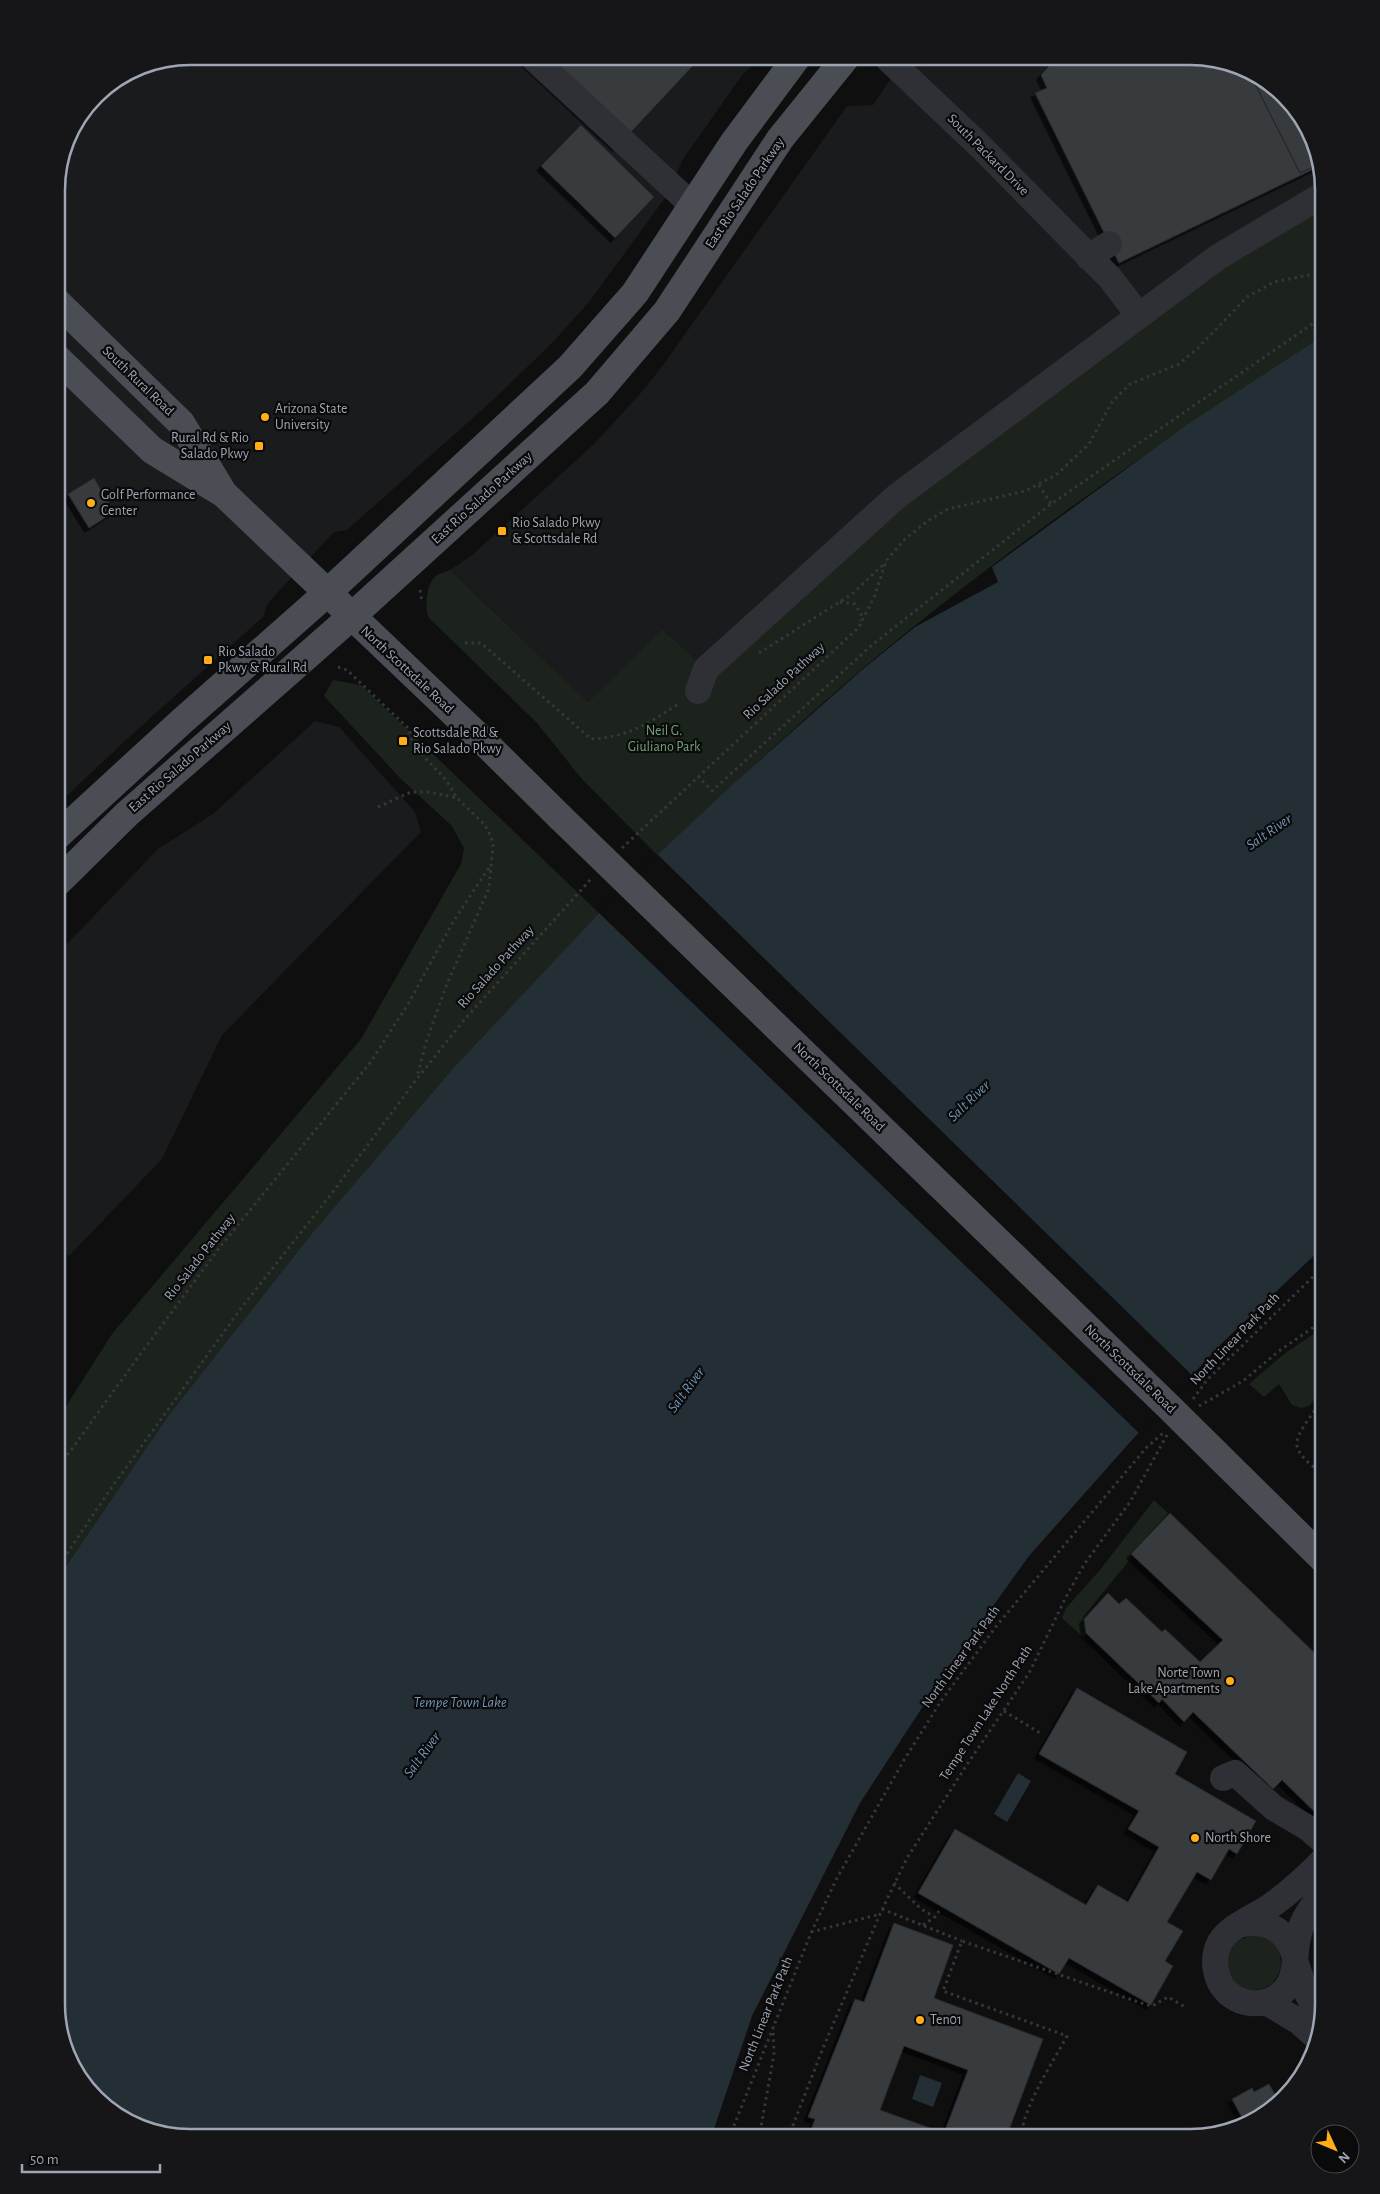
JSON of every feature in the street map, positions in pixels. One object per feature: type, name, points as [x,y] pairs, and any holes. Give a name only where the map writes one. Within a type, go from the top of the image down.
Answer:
[{"type":"main road","points":[[65,829],[181,722],[326,594],[570,367],[635,293],[734,142],[791,65]]},
{"type":"main road","name":"East Rio Salado Parkway","points":[[65,875],[127,814],[351,617],[597,393],[667,311],[780,139],[840,65]]},
{"type":"main road","name":"South Rural Road","points":[[65,311],[181,423],[224,494]]},
{"type":"main road","name":"South Rural Road","points":[[65,366],[152,450],[224,494],[351,617]]},
{"type":"main road","name":"North Scottsdale Road","points":[[351,617],[481,739],[1315,1551]]},
{"type":"street","points":[[541,65],[692,206]]},
{"type":"street","name":"South Packard Drive","points":[[894,65],[981,147],[1099,251],[1111,279],[1139,316]]},
{"type":"street","points":[[698,691],[706,669],[896,498],[1218,257],[1315,199]]},
{"type":"street","points":[[1229,1776],[1315,1834]]},
{"type":"street","points":[[1315,1868],[1295,1886],[1243,1924],[1230,1931],[1221,1941],[1215,1954],[1214,1968],[1218,1981],[1227,1993],[1238,2000],[1252,2004],[1266,2002],[1278,1996],[1287,1988],[1293,1976],[1300,1928],[1315,1903]]},
{"type":"street","points":[[1243,1924],[1260,1923],[1276,1928],[1289,1941],[1303,1988],[1315,2007]]},
{"type":"street","points":[[1266,2002],[1298,2021],[1312,2033]]},
{"type":"path","name":"Rio Salado Pathway","points":[[620,850],[859,627],[886,562],[905,539],[929,520],[948,509],[1025,490],[1038,485],[1061,471],[1089,444],[1112,402],[1130,384],[1179,364],[1198,348],[1247,297],[1274,282],[1315,274]]},
{"type":"path","points":[[698,776],[712,791],[872,645],[1051,504],[1315,322]]},
{"type":"path","points":[[1038,485],[1051,504]]},
{"type":"path","points":[[756,655],[852,594],[886,562]]},
{"type":"path","points":[[420,590],[422,602]]},
{"type":"path","points":[[839,602],[852,603],[859,608],[861,614],[859,627]]},
{"type":"path","points":[[465,643],[481,643],[515,675],[551,703],[591,739],[618,736],[638,729],[698,691]]},
{"type":"path","points":[[338,667],[348,670],[409,729],[414,746],[446,780],[457,798],[484,826],[491,836],[493,845],[490,866]]},
{"type":"path","points":[[378,807],[412,792],[429,792],[457,798]]},
{"type":"path","name":"Rio Salado Pathway","points":[[416,1080],[427,1039],[446,984],[489,888],[490,866]]},
{"type":"path","name":"Rio Salado Pathway","points":[[65,1459],[220,1248],[370,1064],[408,1004],[452,922],[490,866]]},
{"type":"path","name":"Rio Salado Pathway","points":[[416,1080],[464,1020],[592,878]]},
{"type":"path","points":[[65,1557],[188,1380],[416,1080]]},
{"type":"path","name":"North Linear Park Path","points":[[1192,1401],[1207,1380],[1315,1275]]},
{"type":"path","points":[[1193,1410],[1243,1381],[1279,1351],[1315,1326]]},
{"type":"path","points":[[1315,1411],[1297,1436],[1296,1446],[1315,1467]]},
{"type":"path","name":"North Linear Park Path","points":[[732,2129],[773,2023],[811,1933],[852,1852],[904,1760],[941,1701],[1010,1609],[1146,1448],[1170,1429]]},
{"type":"path","name":"Tempe Town Lake North Path","points":[[792,2129],[823,2048],[882,1909],[907,1858],[968,1762],[1029,1673],[1067,1595],[1086,1563],[1134,1495],[1170,1429]]},
{"type":"path","points":[[1004,1710],[1040,1732]]},
{"type":"path","points":[[894,1883],[921,1910],[935,1917]]},
{"type":"path","points":[[882,1909],[962,1941],[1144,2004],[1152,2006],[1168,1997],[1184,2007]]},
{"type":"path","points":[[923,1925],[935,1917],[939,1911]]},
{"type":"path","points":[[811,1933],[880,1914]]},
{"type":"path","points":[[962,1941],[944,1991],[1067,2036],[1037,2090],[1022,2129]]},
{"type":"path","points":[[761,2129],[774,2054],[773,2023]]},
{"type":"shaded area","name":"Arizona State University","points":[[182,65],[753,65],[743,74],[683,159],[665,198],[589,302],[553,342],[493,400],[347,530],[334,532],[268,603],[263,617],[65,798],[65,182],[69,158],[78,135],[91,114],[102,102],[121,86],[135,78],[166,67]]},
{"type":"shaded area","points":[[900,65],[1198,65],[1214,67],[1245,78],[1259,86],[1284,108],[1302,135],[1308,150],[1313,166],[1315,197],[698,661],[662,629],[588,702],[450,570],[471,556],[594,444],[639,395],[661,368],[847,106],[873,105]]},
{"type":"shaded area","points":[[315,721],[339,727],[415,812],[421,832],[222,1035],[162,1159],[69,1256],[65,1253],[65,947],[158,849],[213,814]]},
{"type":"green space","name":"Neil G. Giuliano Park","points":[[1315,210],[1315,341],[1146,454],[973,580],[862,669],[657,855],[581,778],[537,723],[427,614],[426,602],[430,585],[436,576],[450,570],[588,702],[662,629],[698,661],[1223,261]]},
{"type":"green space","points":[[333,680],[361,685],[599,913],[455,1066],[313,1232],[168,1416],[65,1568],[65,1408],[112,1334],[361,1039],[461,864],[464,848],[452,826],[401,779],[324,696]]},
{"type":"green space","points":[[1315,1333],[1315,1398],[1309,1406],[1301,1408],[1292,1405],[1279,1384],[1264,1397],[1249,1384],[1284,1354]]},
{"type":"green space","points":[[1154,1500],[1168,1513],[1083,1617],[1086,1636],[1084,1638],[1062,1618],[1066,1608],[1100,1570]]},
{"type":"green space","points":[[1249,1936],[1259,1936],[1269,1940],[1277,1948],[1281,1963],[1277,1978],[1269,1986],[1259,1990],[1249,1990],[1239,1986],[1231,1978],[1227,1968],[1227,1958],[1231,1948],[1239,1940]]},
{"type":"water","name":"Tempe Town Lake","points":[[1315,341],[1315,1255],[1221,1344],[1131,1441],[1029,1556],[942,1677],[860,1803],[752,2016],[714,2129],[182,2129],[150,2122],[121,2108],[96,2086],[86,2073],[72,2044],[66,2020],[65,1568],[168,1416],[313,1232],[455,1066],[599,913],[657,855],[733,784],[863,669],[915,627],[998,582],[992,567],[1185,426]]},
{"type":"water","points":[[1018,1773],[1031,1781],[1007,1822],[994,1814]]},
{"type":"water","points":[[920,2075],[942,2083],[933,2107],[912,2099]]},
{"type":"pier","points":[[656,853],[1194,1377],[1140,1434],[597,911]]},
{"type":"building","points":[[530,65],[694,65],[617,147]]},
{"type":"building","points":[[1050,65],[1198,65],[1230,72],[1255,84],[1300,173],[1313,167],[1313,169],[1119,263],[1035,93],[1047,88],[1041,75]]},
{"type":"building","points":[[1255,84],[1272,96],[1284,108],[1302,135],[1313,167],[1300,173]]},
{"type":"building","points":[[581,125],[654,197],[615,238],[541,166]]},
{"type":"building","name":"Golf Performance Center","points":[[94,478],[114,512],[89,528],[68,494]]},
{"type":"building","name":"Norte Town Lake Apartments","points":[[1170,1513],[1315,1653],[1315,1812],[1282,1780],[1273,1789],[1193,1712],[1184,1722],[1162,1699],[1159,1703],[1086,1633],[1084,1619],[1108,1593],[1119,1604],[1126,1598],[1162,1632],[1165,1629],[1200,1662],[1223,1640],[1131,1554]]},
{"type":"building","name":"North Shore","points":[[1077,1688],[1187,1752],[1175,1774],[1256,1821],[1237,1854],[1229,1849],[1211,1880],[1197,1872],[1167,1922],[1183,1931],[1165,1961],[1173,1966],[1151,2005],[1069,1958],[1059,1974],[918,1893],[955,1829],[1086,1905],[1098,1885],[1128,1902],[1159,1847],[1128,1829],[1139,1811],[1039,1754]]},
{"type":"building","name":"Ten01","points":[[894,1923],[953,1945],[934,1998],[1043,2039],[1009,2129],[946,2129],[968,2070],[904,2046],[880,2110],[933,2129],[811,2129],[815,2119],[808,2117],[855,1999],[864,2002]]},
{"type":"building","points":[[1269,2084],[1275,2095],[1259,2108],[1242,2117],[1232,2099],[1252,2088],[1254,2092]]},
{"type":"place","name":"Arizona State University","points":[[265,417]]},
{"type":"place","name":"Rural Rd & Rio Salado Pkwy","points":[[259,446]]},
{"type":"place","name":"Golf Performance Center","points":[[91,503]]},
{"type":"place","name":"Rio Salado Pkwy & Scottsdale Rd","points":[[502,531]]},
{"type":"place","name":"Rio Salado Pkwy & Rural Rd","points":[[208,660]]},
{"type":"place","name":"Scottsdale Rd & Rio Salado Pkwy","points":[[403,741]]},
{"type":"place","name":"Norte Town Lake Apartments","points":[[1230,1681]]},
{"type":"place","name":"North Shore","points":[[1195,1838]]},
{"type":"place","name":"Ten01","points":[[920,2020]]},
{"type":"water label","name":"Salt River","points":[[1269,832]]},
{"type":"water label","name":"Salt River","points":[[969,1101]]},
{"type":"water label","name":"Salt River","points":[[686,1390]]},
{"type":"water label","name":"Salt River","points":[[422,1755]]}]
